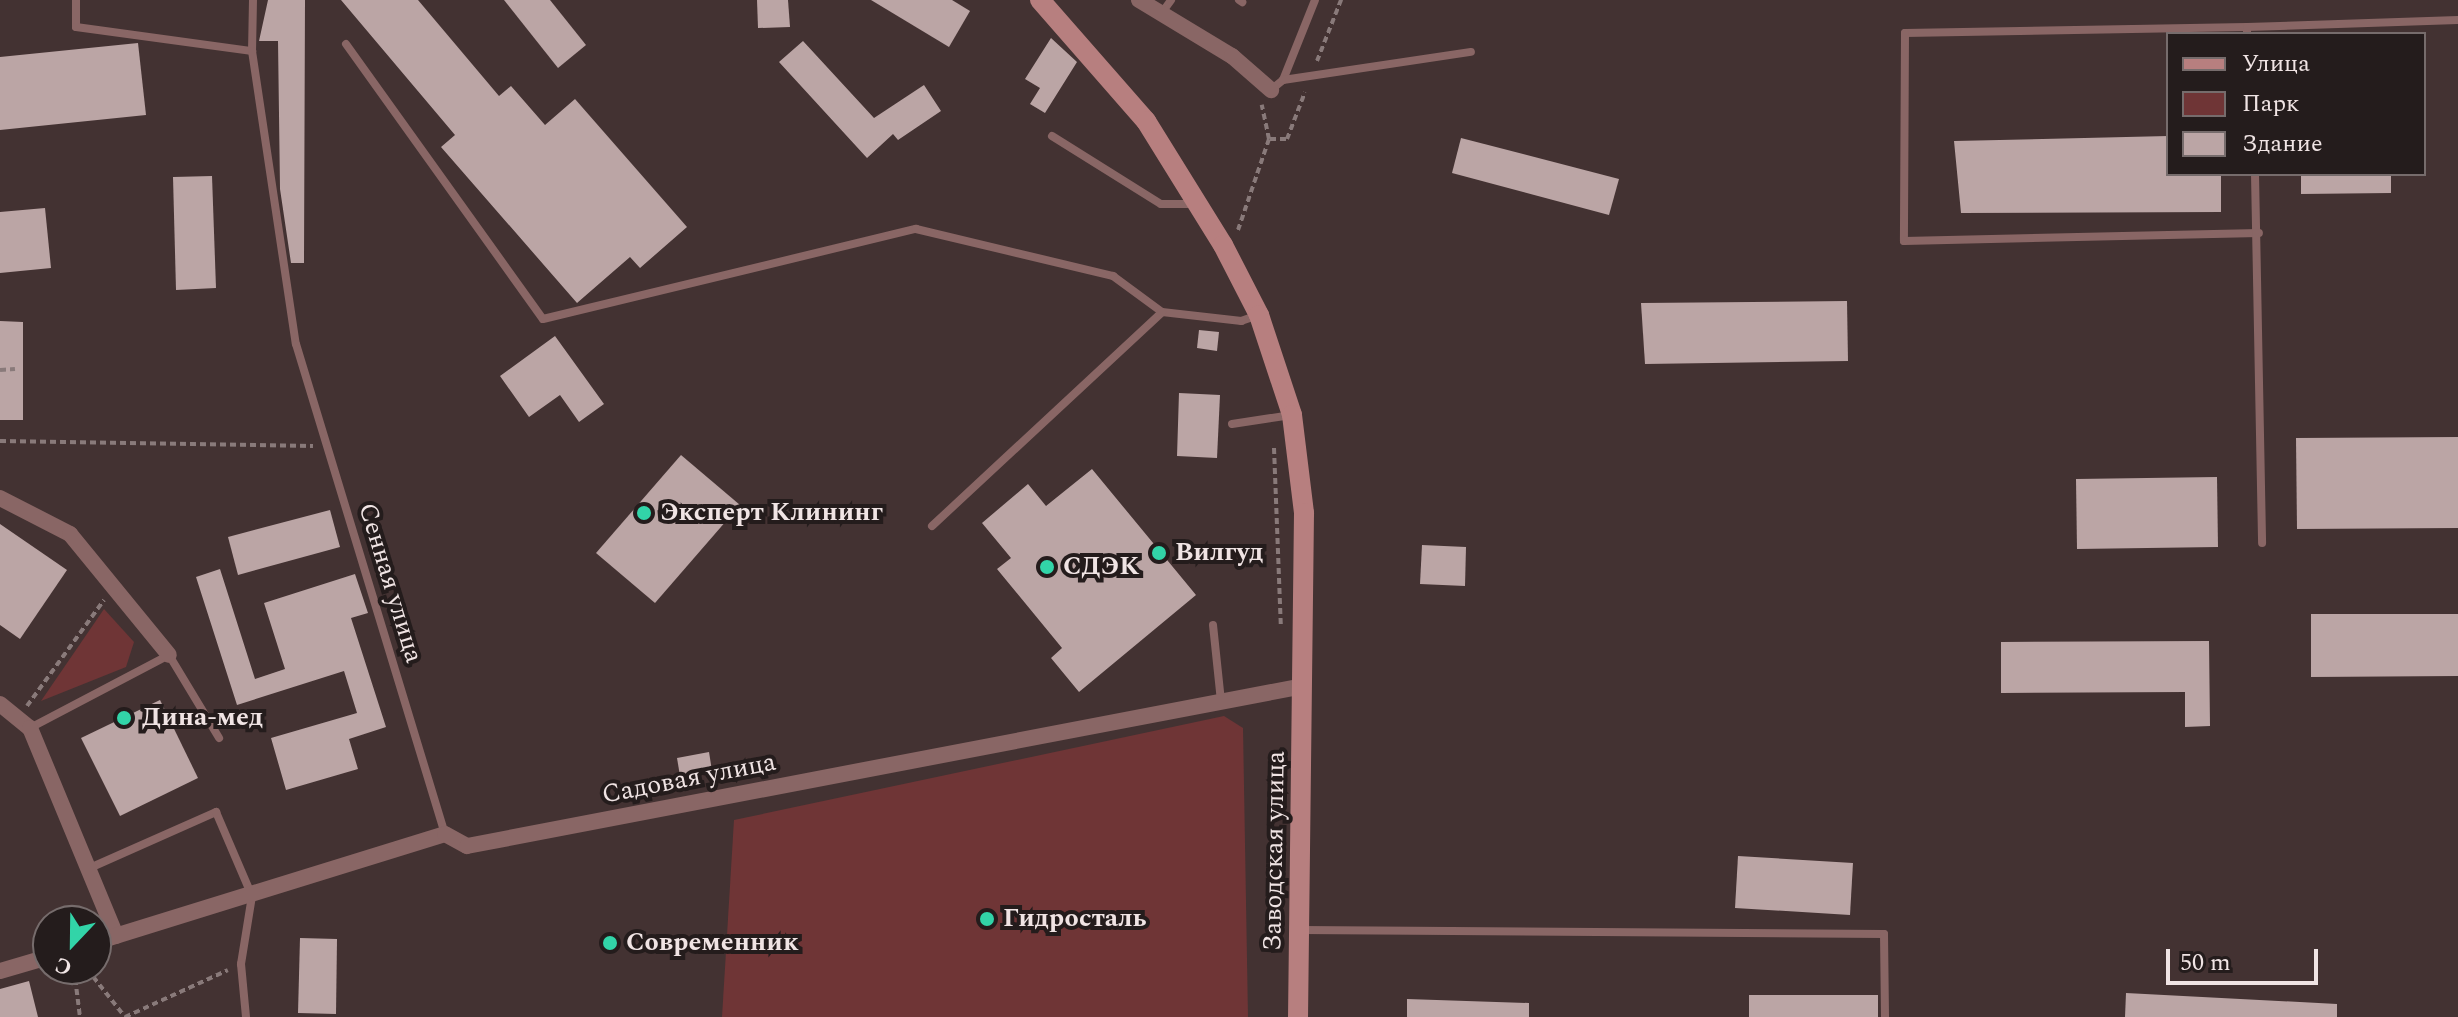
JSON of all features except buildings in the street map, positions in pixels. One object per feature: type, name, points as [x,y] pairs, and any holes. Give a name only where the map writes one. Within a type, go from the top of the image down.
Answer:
[{"type":"main road","name":"Заводская улица","points":[[1040,0],[1146,121],[1259,315],[1304,513],[1298,1017]]},
{"type":"street","points":[[1139,0],[1258,79],[1277,85]]},
{"type":"street","points":[[0,498],[70,534],[169,655]]},
{"type":"street","name":"Садовая улица","points":[[445,834],[467,846],[1211,708],[1303,686]]},
{"type":"street","points":[[0,704],[24,723],[92,867],[116,936]]},
{"type":"street","points":[[112,937],[445,834]]},
{"type":"street","points":[[0,971],[32,962]]},
{"type":"lane","points":[[76,0],[76,27],[252,51]]},
{"type":"lane","name":"Сенная улица","points":[[253,0],[252,51],[296,344],[445,834]]},
{"type":"lane","points":[[1161,14],[1171,0]]},
{"type":"lane","points":[[1277,85],[1315,0]]},
{"type":"lane","points":[[2259,233],[1904,241],[1905,33],[2247,30],[2458,20]]},
{"type":"lane","points":[[346,44],[543,319],[916,229],[1113,276],[1162,312],[1241,321],[1259,315]]},
{"type":"lane","points":[[1277,85],[1471,52]]},
{"type":"lane","points":[[1052,136],[1161,204],[1197,204]]},
{"type":"lane","points":[[2255,176],[2259,233],[2262,543]]},
{"type":"lane","points":[[932,526],[1162,312]]},
{"type":"lane","points":[[1232,424],[1282,416]]},
{"type":"lane","points":[[1211,708],[1213,625]]},
{"type":"lane","points":[[24,723],[169,655],[219,738]]},
{"type":"lane","points":[[92,867],[216,812],[252,896],[241,964],[246,1017]]},
{"type":"lane","points":[[1299,930],[1884,934],[1885,1017]]},
{"type":"path","points":[[1236,238],[1269,139],[1258,79]]},
{"type":"path","points":[[0,370],[15,369]]},
{"type":"path","points":[[1281,642],[1282,416]]},
{"type":"path","points":[[0,441],[327,446]]},
{"type":"path","points":[[24,723],[114,586]]},
{"type":"path","points":[[100,985],[125,1017],[241,964]]},
{"type":"path","points":[[76,985],[80,1017]]},
{"type":"green space","points":[[104,609],[134,642],[126,667],[41,701]]},
{"type":"green space","name":"Гидросталь","points":[[1224,716],[1243,728],[1248,1017],[722,1017],[734,820]]},
{"type":"place","name":"Эксперт Клининг","points":[[644,513]]},
{"type":"place","name":"Вилгуд","points":[[1159,553]]},
{"type":"place","name":"СДЭК","points":[[1047,567]]},
{"type":"place","name":"Дина-мед","points":[[124,718]]},
{"type":"place","name":"Гидросталь","points":[[987,919]]},
{"type":"place","name":"Современник","points":[[610,943]]}]
